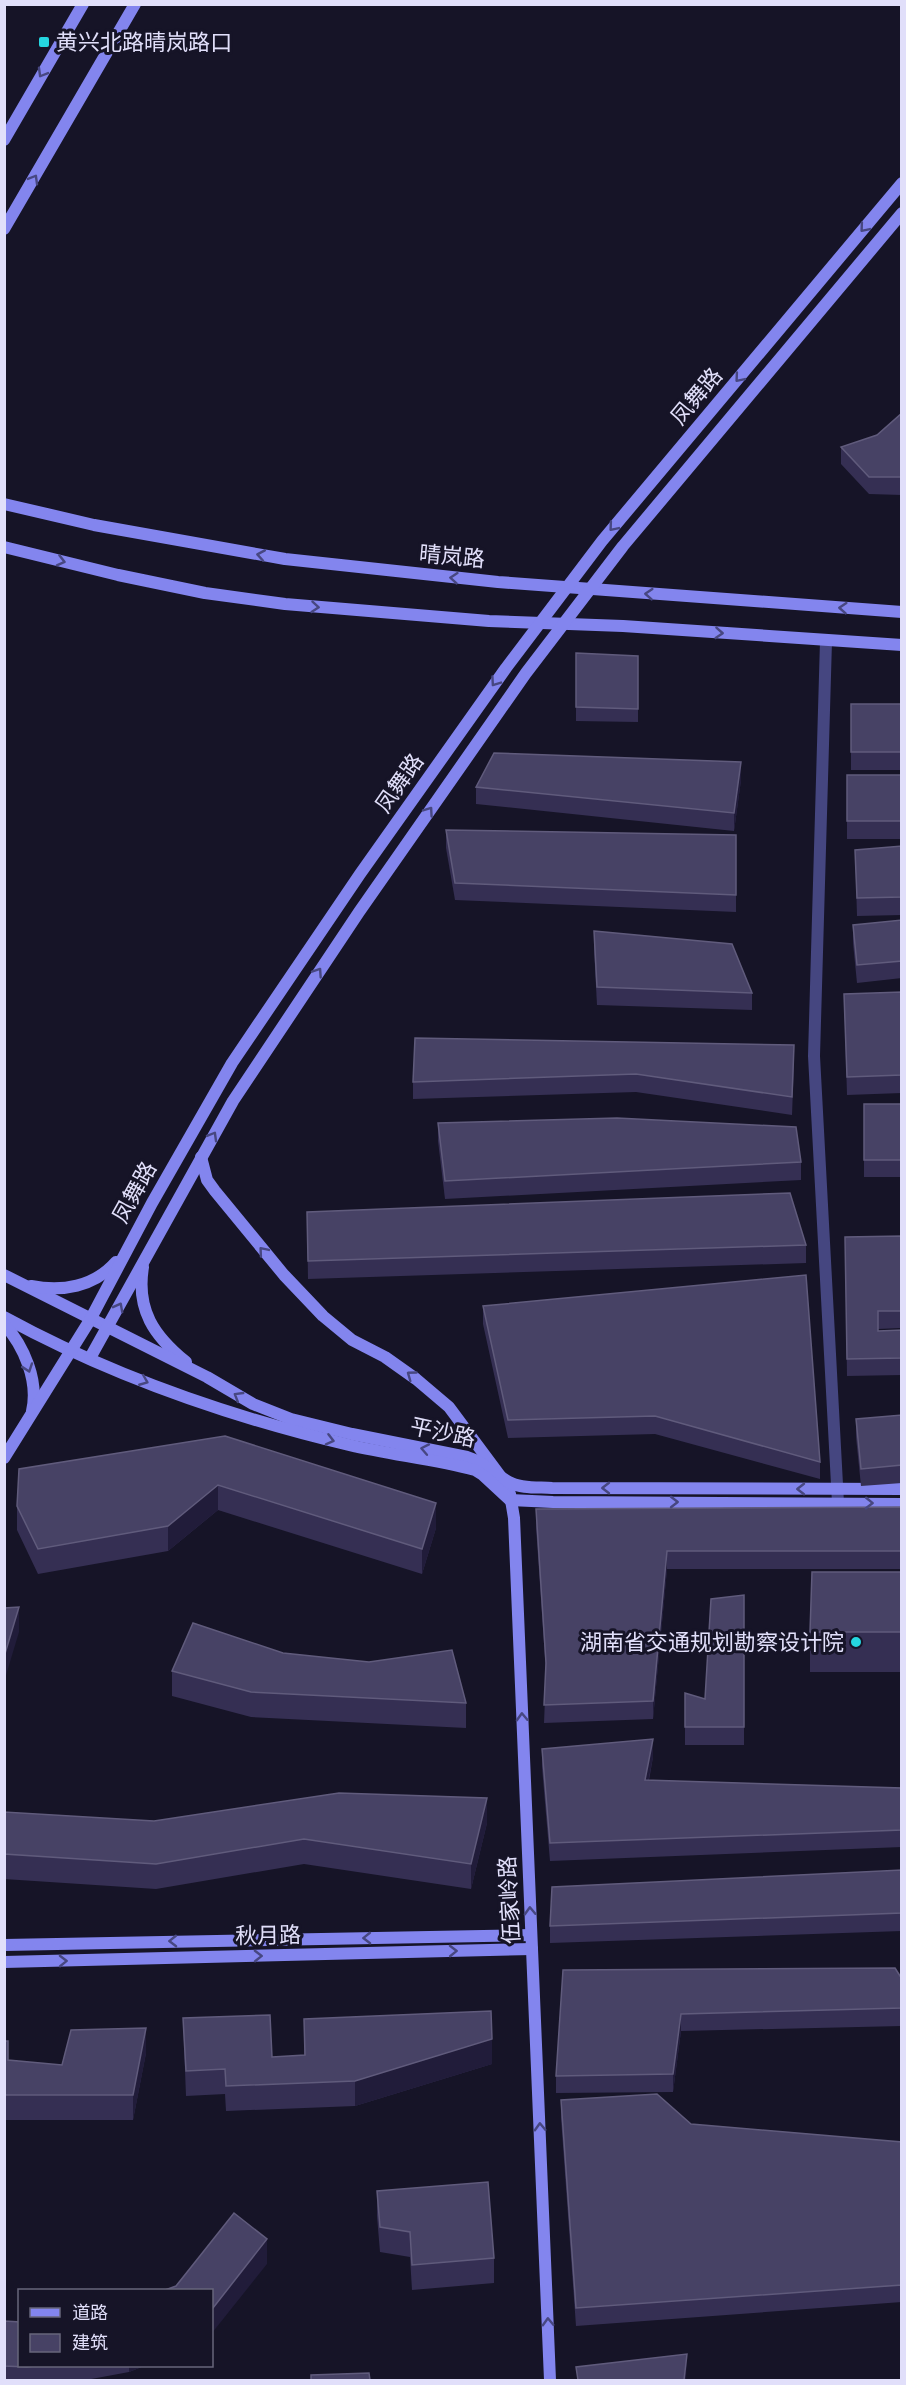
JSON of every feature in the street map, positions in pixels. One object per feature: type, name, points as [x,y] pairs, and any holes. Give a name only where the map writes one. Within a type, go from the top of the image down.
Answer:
[{"type":"street","points":[[4,140],[82,4]]},
{"type":"street","points":[[4,229],[135,4]]},
{"type":"street","name":"凤舞路","points":[[4,1458],[90,1320],[179,1153],[232,1063],[360,874],[540,623],[602,541],[902,183]]},
{"type":"street","name":"凤舞路","points":[[90,1358],[233,1101],[294,1007],[513,691],[623,546],[902,213]]},
{"type":"street","name":"晴岚路","points":[[4,504],[94,525],[285,559],[390,572],[902,612]]},
{"type":"street","points":[[4,547],[118,575],[205,593],[285,604],[489,621],[623,626],[902,645]]},
{"type":"street","points":[[826,641],[814,1056],[838,1503]]},
{"type":"street","name":"伍家岭路","points":[[201,1157],[207,1180],[284,1275],[323,1316],[352,1340],[385,1357],[449,1407],[499,1474],[510,1500],[514,1518],[550,2380]]},
{"type":"street","points":[[10,1279],[43,1288],[60,1289],[78,1286],[97,1279],[127,1250]]},
{"type":"street","points":[[145,1258],[142,1297],[151,1325],[170,1349],[207,1377]]},
{"type":"street","name":"平沙路","points":[[10,1279],[207,1377],[253,1404],[291,1419],[467,1457],[480,1461],[509,1482],[531,1487],[902,1489]]},
{"type":"street","name":"平沙路","points":[[4,1317],[72,1350],[171,1392],[257,1421],[352,1446],[475,1470],[483,1474],[510,1500]]},
{"type":"street","points":[[4,1324],[18,1344],[30,1371],[34,1401],[30,1417]]},
{"type":"street","points":[[510,1500],[902,1504]]},
{"type":"street","name":"秋月路","points":[[4,1945],[531,1935]]},
{"type":"street","name":"秋月路","points":[[4,1962],[532,1949]]},
{"type":"building","points":[[902,413],[902,477],[869,477],[841,447],[877,435]]},
{"type":"building","points":[[576,653],[638,656],[638,709],[576,707]]},
{"type":"building","points":[[851,704],[902,704],[902,752],[851,752]]},
{"type":"building","points":[[494,753],[741,762],[734,813],[476,787]]},
{"type":"building","points":[[847,775],[902,775],[902,821],[847,821]]},
{"type":"building","points":[[446,830],[736,835],[736,895],[455,883]]},
{"type":"building","points":[[902,846],[902,897],[857,898],[855,850]]},
{"type":"building","points":[[902,920],[902,961],[857,965],[853,925]]},
{"type":"building","points":[[594,931],[732,944],[752,993],[597,987]]},
{"type":"building","points":[[902,992],[902,1075],[847,1077],[844,994]]},
{"type":"building","points":[[415,1038],[794,1045],[792,1097],[636,1074],[413,1082]]},
{"type":"building","points":[[864,1104],[902,1104],[902,1160],[864,1160]]},
{"type":"building","points":[[617,1118],[796,1127],[801,1162],[445,1181],[438,1123]]},
{"type":"building","points":[[790,1193],[806,1245],[308,1261],[307,1212]]},
{"type":"building","points":[[902,1236],[902,1311],[878,1311],[878,1331],[902,1330],[902,1358],[847,1359],[845,1237]]},
{"type":"building","points":[[806,1275],[820,1462],[655,1416],[508,1420],[483,1306]]},
{"type":"building","points":[[902,1415],[902,1465],[861,1469],[856,1419]]},
{"type":"building","points":[[225,1436],[436,1503],[422,1549],[218,1485],[168,1526],[38,1549],[17,1506],[19,1469]]},
{"type":"building","points":[[902,1507],[902,1551],[667,1551],[653,1701],[544,1705],[546,1663],[536,1509]]},
{"type":"building","points":[[812,1572],[902,1572],[902,1632],[810,1632]]},
{"type":"building","points":[[744,1595],[744,1727],[685,1727],[685,1693],[705,1699],[711,1599]]},
{"type":"building","points":[[19,1607],[4,1657],[4,1608]]},
{"type":"building","points":[[193,1623],[283,1653],[369,1662],[452,1650],[466,1703],[251,1692],[172,1671]]},
{"type":"building","points":[[653,1739],[645,1780],[902,1788],[902,1830],[550,1843],[542,1749]]},
{"type":"building","points":[[339,1793],[487,1798],[471,1864],[304,1839],[156,1864],[4,1854],[4,1812],[154,1821]]},
{"type":"building","points":[[902,1870],[902,1913],[550,1926],[552,1887]]},
{"type":"building","points":[[895,1968],[902,1979],[902,2008],[681,2014],[673,2074],[556,2076],[563,1970]]},
{"type":"building","points":[[491,2011],[492,2039],[355,2081],[226,2086],[225,2069],[186,2071],[183,2018],[270,2015],[272,2057],[305,2055],[304,2019]]},
{"type":"building","points":[[146,2028],[133,2095],[4,2095],[4,2041],[8,2041],[8,2060],[62,2065],[71,2030]]},
{"type":"building","points":[[657,2094],[691,2124],[902,2142],[902,2285],[576,2308],[561,2100]]},
{"type":"building","points":[[488,2182],[494,2258],[412,2265],[410,2232],[380,2227],[377,2191]]},
{"type":"building","points":[[234,2213],[267,2239],[213,2308],[213,2289],[168,2289],[176,2286]]},
{"type":"building","points":[[4,2321],[18,2322],[18,2367],[4,2366]]},
{"type":"building","points":[[687,2354],[684,2380],[578,2380],[576,2367]]},
{"type":"building","points":[[369,2373],[370,2380],[311,2380],[311,2375]]},
{"type":"place","name":"黄兴北路晴岚路口","points":[[44,42]]},
{"type":"place","name":"湖南省交通规划勘察设计院","points":[[856,1642]]}]
